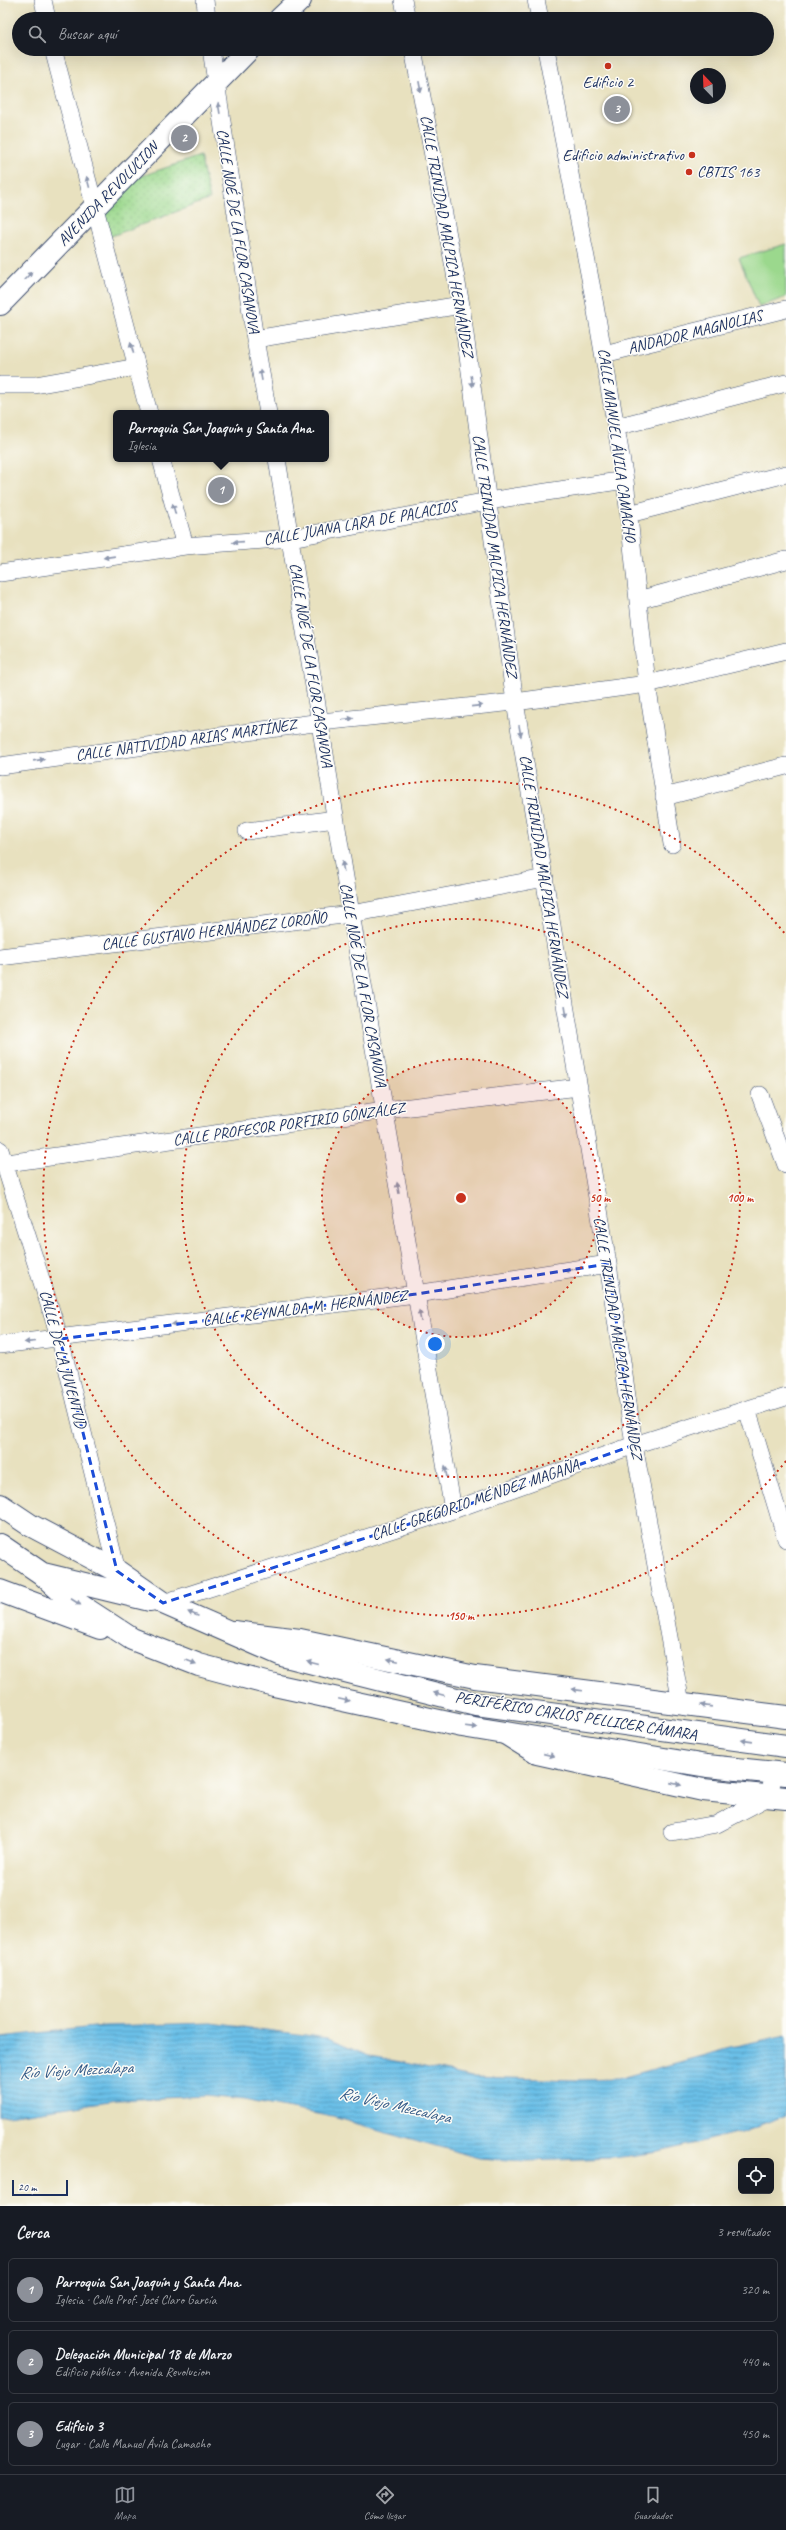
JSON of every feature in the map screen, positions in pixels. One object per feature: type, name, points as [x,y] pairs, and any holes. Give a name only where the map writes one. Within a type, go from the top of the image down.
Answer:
[{"type":"main road","points":[[287,12],[300,0]]},
{"type":"main road","name":"AVENIDA REVOLUCION","points":[[0,304],[95,209],[215,83],[243,56]]},
{"type":"main road","name":"PERIFÉRICO CARLOS PELLICER CÁMARA","points":[[0,1505],[30,1525],[117,1571],[163,1603],[282,1655],[476,1704],[786,1746]]},
{"type":"main road","name":"PERIFÉRICO CARLOS PELLICER CÁMARA","points":[[0,1545],[41,1573],[66,1596],[132,1639],[199,1665],[274,1685],[462,1726],[502,1731],[707,1766],[780,1774]]},
{"type":"main road","points":[[0,1559],[41,1573],[163,1603]]},
{"type":"main road","points":[[0,1591],[26,1603],[132,1639]]},
{"type":"main road","points":[[232,1632],[300,1640],[475,1677],[786,1718]]},
{"type":"main road","points":[[502,1731],[537,1753],[703,1790],[778,1797]]},
{"type":"main road","points":[[703,1790],[707,1766]]},
{"type":"street","points":[[43,0],[46,12]]},
{"type":"street","points":[[205,0],[206,12]]},
{"type":"street","points":[[403,0],[406,12]]},
{"type":"street","points":[[536,0],[539,12]]},
{"type":"street","points":[[55,56],[148,410]]},
{"type":"street","name":"CALLE NOÉ DE LA FLOR CASANOVA","points":[[212,56],[255,340],[267,410]]},
{"type":"street","name":"CALLE TRINIDAD MALPICA HERNÁNDEZ","points":[[414,56],[461,305],[516,702],[608,1264],[634,1445],[681,1703]]},
{"type":"street","name":"CALLE MANUEL ÁVILA CAMACHO","points":[[547,56],[568,155],[625,480],[647,684],[672,844]]},
{"type":"street","points":[[255,340],[461,305]]},
{"type":"street","name":"ANDADOR MAGNOLIAS","points":[[604,354],[786,309]]},
{"type":"street","points":[[0,385],[35,384],[137,367]]},
{"type":"street","points":[[616,427],[786,383]]},
{"type":"street","points":[[162,462],[184,546]]},
{"type":"street","name":"CALLE NOÉ DE LA FLOR CASANOVA","points":[[278,462],[321,722],[350,914],[453,1510]]},
{"type":"street","points":[[629,514],[786,474]]},
{"type":"street","name":"CALLE JUANA LARA DE PALACIOS","points":[[0,573],[184,546],[291,538],[488,501],[625,480]]},
{"type":"street","points":[[638,600],[786,560]]},
{"type":"street","name":"CALLE NATIVIDAD ARIAS MARTÍNEZ","points":[[0,766],[321,722],[516,702],[647,684],[786,651]]},
{"type":"street","points":[[664,797],[786,766]]},
{"type":"street","points":[[247,831],[335,819]]},
{"type":"street","name":"CALLE GUSTAVO HERNÁNDEZ LOROÑO","points":[[0,957],[350,914],[545,878]]},
{"type":"street","name":"CALLE PROFESOR PORFIRIO GONZÁLEZ","points":[[1,1159],[578,1087]]},
{"type":"street","points":[[760,1095],[786,1165]]},
{"type":"street","name":"CALLE DE LA JUVENTUD","points":[[1,1159],[60,1339],[117,1571]]},
{"type":"street","name":"CALLE REYNALDA M. HERNÁNDEZ","points":[[0,1345],[60,1339],[416,1294],[608,1264]]},
{"type":"street","name":"CALLE GREGORIO MÉNDEZ MAGAÑA","points":[[163,1603],[453,1510],[634,1445],[786,1397]]},
{"type":"street","points":[[747,1409],[786,1539]]},
{"type":"street","points":[[672,1832],[717,1824],[778,1797],[780,1774]]},
{"type":"highlighted area","points":[[608,1264],[634,1445],[453,1510],[163,1603],[117,1571],[60,1339],[416,1294]]},
{"type":"green space","points":[[200,156],[210,199],[109,237],[102,215],[133,179]]},
{"type":"green space","points":[[786,244],[786,297],[759,307],[739,258]]},
{"type":"water","name":"Río Viejo Mezcalapa","points":[[211,2023],[328,2038],[371,2056],[472,2077],[578,2080],[617,2079],[731,2048],[786,2036],[786,2115],[744,2131],[659,2152],[613,2158],[526,2161],[479,2158],[333,2117],[244,2100],[206,2096],[116,2100],[0,2117],[0,2037],[104,2026]]},
{"type":"place","name":"Edificio 2","points":[[608,66]]},
{"type":"place","name":"Edificio 3","points":[[617,109]]},
{"type":"place","name":"Delegación Municipal 18 de Marzo","points":[[184,138]]},
{"type":"place","name":"Edificio administrativo","points":[[692,155]]},
{"type":"place","name":"CBTIS 163","points":[[689,172]]},
{"type":"place","name":"Parroquia San Joaquín y Santa Ana.","points":[[221,490]]}]
